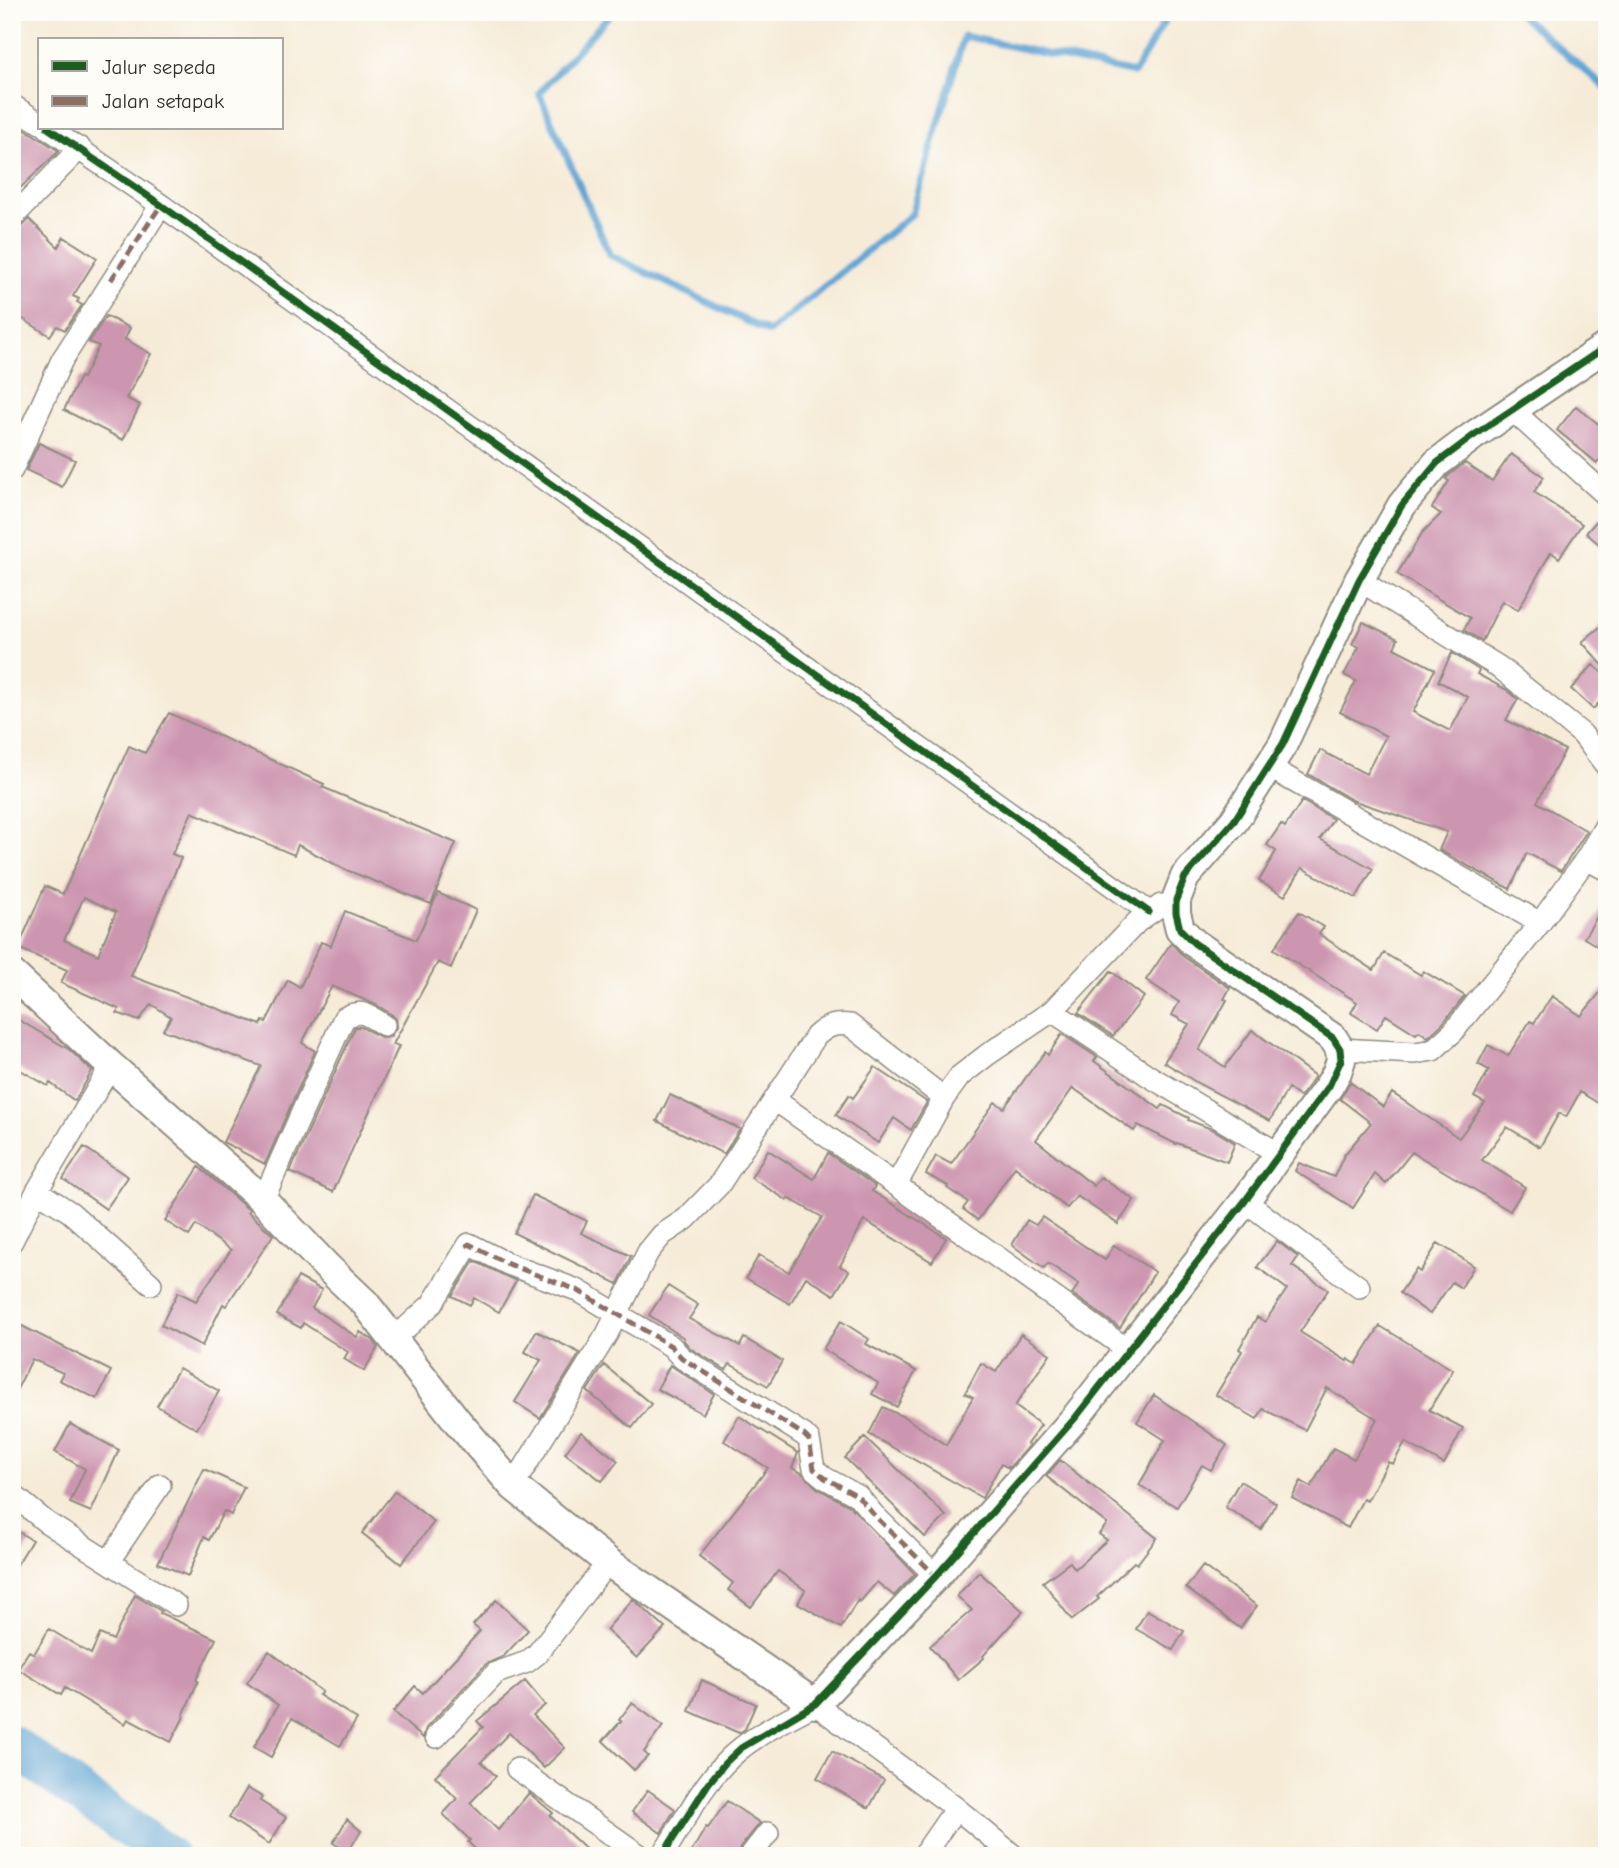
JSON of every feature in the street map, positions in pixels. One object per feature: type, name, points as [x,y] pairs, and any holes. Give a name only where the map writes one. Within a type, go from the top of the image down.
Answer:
[{"type":"street","points":[[12,105],[38,122]]},
{"type":"street","points":[[51,130],[161,205],[1149,912]]},
{"type":"street","points":[[12,218],[80,148]]},
{"type":"street","points":[[12,470],[62,360],[161,205]]},
{"type":"street","points":[[663,1856],[708,1784],[725,1763],[741,1748],[815,1704],[936,1576],[1076,1417],[1245,1200],[1329,1086],[1341,1059],[1340,1049],[1325,1031],[1194,943],[1180,929],[1176,900],[1185,877],[1234,821],[1269,767],[1298,713],[1359,580],[1402,505],[1417,485],[1437,463],[1607,346]]},
{"type":"street","points":[[1512,410],[1607,496]]},
{"type":"street","points":[[1359,580],[1499,667],[1582,734],[1607,767]]},
{"type":"street","points":[[1269,767],[1540,923]]},
{"type":"street","points":[[1340,1049],[1405,1053],[1433,1050],[1453,1032],[1540,923],[1586,859],[1607,823]]},
{"type":"street","points":[[1586,859],[1607,870]]},
{"type":"street","points":[[896,1185],[944,1098],[960,1076],[1052,1011],[1149,912],[1166,902],[1176,900]]},
{"type":"street","points":[[12,974],[111,1066],[263,1200],[365,1303],[458,1422],[513,1486],[608,1562],[815,1704],[956,1808],[1014,1856]]},
{"type":"street","points":[[1052,1011],[1149,1076],[1279,1154]]},
{"type":"street","points":[[263,1200],[344,1018],[355,1012],[363,1013],[384,1025]]},
{"type":"street","points":[[513,1486],[607,1334],[648,1252],[662,1235],[686,1219],[719,1185],[816,1037],[825,1028],[837,1024],[850,1025],[944,1098]]},
{"type":"street","points":[[12,1241],[37,1191],[111,1066]]},
{"type":"street","points":[[775,1100],[1128,1350]]},
{"type":"street","points":[[37,1191],[70,1212],[151,1284]]},
{"type":"street","points":[[1245,1200],[1359,1287]]},
{"type":"street","points":[[392,1336],[407,1327],[432,1304],[469,1244],[508,1264],[577,1290],[618,1313],[674,1349],[693,1365],[804,1435],[811,1446],[814,1469],[858,1496],[936,1576]]},
{"type":"street","points":[[109,1561],[160,1485]]},
{"type":"street","points":[[12,1494],[46,1522],[176,1605]]},
{"type":"street","points":[[436,1737],[492,1676],[527,1662],[537,1654],[608,1562]]},
{"type":"street","points":[[517,1769],[641,1856]]},
{"type":"street","points":[[923,1856],[956,1808]]},
{"type":"street","points":[[750,1856],[768,1833]]},
{"type":"building","points":[[25,129],[59,151],[12,196],[12,141]]},
{"type":"building","points":[[29,219],[58,247],[64,237],[97,258],[73,296],[79,299],[77,302],[82,305],[65,330],[57,326],[50,336],[12,312],[12,231],[21,228]]},
{"type":"building","points":[[106,316],[130,328],[125,339],[151,354],[126,398],[140,405],[123,440],[64,410],[99,346],[89,342]]},
{"type":"building","points":[[1576,406],[1607,431],[1607,451],[1597,463],[1557,430]]},
{"type":"building","points":[[39,443],[75,460],[62,487],[26,470]]},
{"type":"building","points":[[1511,454],[1544,477],[1534,492],[1582,524],[1559,558],[1551,552],[1518,610],[1502,601],[1482,641],[1464,630],[1470,618],[1397,574],[1422,533],[1441,514],[1432,508],[1449,481],[1446,479],[1449,475],[1465,463],[1492,481]]},
{"type":"building","points":[[1607,509],[1607,551],[1586,533]]},
{"type":"building","points":[[1607,621],[1607,670],[1582,642]]},
{"type":"building","points":[[1363,622],[1398,639],[1394,648],[1435,669],[1413,712],[1450,731],[1468,697],[1438,681],[1452,653],[1479,670],[1477,674],[1518,699],[1506,720],[1565,750],[1537,802],[1587,831],[1561,871],[1527,853],[1510,889],[1439,850],[1447,832],[1352,800],[1308,774],[1320,750],[1366,774],[1386,736],[1340,712],[1356,681],[1344,675],[1359,647],[1352,644]]},
{"type":"building","points":[[1593,665],[1607,677],[1607,694],[1593,709],[1571,689]]},
{"type":"building","points":[[169,713],[324,784],[322,787],[456,843],[431,904],[344,869],[298,845],[294,855],[192,812],[172,854],[181,858],[131,976],[261,1025],[263,1021],[266,1022],[288,980],[300,987],[321,942],[331,946],[345,911],[416,940],[438,893],[476,910],[451,968],[438,962],[393,1044],[399,1046],[333,1192],[290,1172],[355,1027],[361,1027],[383,1038],[390,1037],[397,1026],[396,1019],[391,1014],[332,986],[302,1043],[315,1051],[265,1164],[223,1142],[261,1066],[163,1030],[171,1017],[151,1004],[139,1021],[117,1013],[119,1009],[61,983],[67,970],[18,948],[45,886],[63,894],[129,746],[145,753]],"holes":[[[84,897],[116,912],[98,955],[64,940]]]},
{"type":"building","points":[[1302,801],[1333,819],[1320,839],[1373,869],[1356,898],[1302,868],[1285,896],[1259,881],[1276,851],[1267,845],[1281,824],[1285,827]]},
{"type":"building","points":[[1607,900],[1607,952],[1584,938]]},
{"type":"building","points":[[1299,912],[1324,927],[1319,934],[1374,970],[1384,953],[1421,975],[1423,971],[1465,996],[1428,1037],[1419,1031],[1416,1034],[1386,1015],[1377,1029],[1351,1013],[1357,1002],[1274,949]]},
{"type":"building","points":[[1171,943],[1184,957],[1230,988],[1224,999],[1227,1000],[1199,1050],[1225,1067],[1252,1030],[1315,1076],[1300,1097],[1288,1088],[1270,1121],[1199,1084],[1164,1062],[1189,1024],[1172,1015],[1179,1002],[1146,980]]},
{"type":"building","points":[[1111,971],[1144,997],[1113,1036],[1078,1013]]},
{"type":"building","points":[[1607,984],[1607,1088],[1598,1103],[1580,1092],[1566,1117],[1559,1113],[1540,1147],[1507,1127],[1482,1160],[1525,1187],[1510,1211],[1412,1152],[1386,1184],[1375,1174],[1353,1208],[1295,1171],[1299,1163],[1334,1177],[1344,1155],[1371,1123],[1340,1099],[1350,1082],[1383,1107],[1392,1093],[1459,1138],[1485,1103],[1474,1097],[1489,1070],[1478,1064],[1488,1045],[1508,1056],[1530,1021],[1534,1023],[1552,996],[1581,1016]]},
{"type":"building","points":[[12,1016],[70,1050],[92,1071],[75,1101],[50,1083],[48,1086],[12,1065]]},
{"type":"building","points":[[1062,1034],[1097,1057],[1094,1061],[1160,1109],[1163,1105],[1235,1143],[1227,1162],[1176,1144],[1138,1125],[1134,1131],[1073,1088],[1036,1140],[1094,1186],[1101,1177],[1134,1200],[1118,1224],[1077,1196],[1067,1208],[1015,1167],[978,1220],[963,1209],[968,1202],[947,1188],[948,1186],[926,1174],[936,1156],[951,1164],[995,1102],[1004,1108],[1045,1052],[1048,1055]]},
{"type":"building","points":[[875,1067],[927,1102],[911,1130],[894,1118],[878,1143],[836,1115],[849,1095],[853,1098]]},
{"type":"building","points":[[670,1095],[740,1129],[724,1154],[657,1121]]},
{"type":"building","points":[[84,1147],[128,1177],[106,1209],[63,1179]]},
{"type":"building","points":[[768,1150],[814,1179],[828,1153],[875,1186],[872,1191],[946,1238],[932,1262],[864,1220],[840,1266],[849,1271],[834,1295],[806,1277],[790,1304],[746,1278],[759,1255],[789,1272],[822,1217],[751,1178]]},
{"type":"building","points":[[199,1167],[249,1210],[248,1212],[273,1235],[226,1306],[223,1304],[202,1346],[161,1325],[178,1292],[196,1301],[231,1250],[196,1225],[189,1236],[165,1221]]},
{"type":"building","points":[[533,1195],[587,1221],[581,1233],[631,1256],[618,1284],[514,1233]]},
{"type":"building","points":[[1042,1217],[1105,1260],[1114,1245],[1155,1272],[1120,1328],[1072,1294],[1079,1284],[1048,1263],[1044,1268],[1012,1245],[1027,1220],[1036,1225]]},
{"type":"building","points":[[1277,1241],[1298,1257],[1292,1266],[1328,1290],[1300,1332],[1356,1364],[1380,1326],[1453,1370],[1429,1410],[1463,1428],[1444,1464],[1405,1442],[1393,1464],[1388,1462],[1367,1501],[1363,1499],[1348,1528],[1292,1498],[1301,1481],[1311,1487],[1333,1448],[1354,1459],[1377,1419],[1327,1388],[1305,1430],[1263,1409],[1257,1419],[1216,1395],[1242,1351],[1239,1349],[1257,1317],[1265,1322],[1287,1289],[1257,1267]]},
{"type":"building","points":[[1438,1243],[1474,1266],[1461,1288],[1452,1282],[1430,1314],[1400,1293],[1416,1269],[1420,1272]]},
{"type":"building","points":[[474,1261],[516,1281],[499,1312],[474,1298],[470,1305],[452,1296]]},
{"type":"building","points":[[298,1277],[322,1290],[312,1308],[357,1337],[360,1332],[373,1340],[378,1347],[364,1371],[344,1359],[348,1352],[303,1323],[301,1328],[277,1315]]},
{"type":"building","points":[[668,1286],[698,1305],[689,1319],[740,1346],[744,1338],[782,1361],[768,1386],[730,1364],[726,1370],[690,1348],[684,1338],[649,1315]]},
{"type":"building","points":[[12,1321],[111,1371],[97,1399],[59,1380],[63,1373],[32,1359],[12,1399]]},
{"type":"building","points":[[841,1321],[869,1339],[866,1344],[916,1371],[897,1407],[872,1394],[878,1383],[823,1349]]},
{"type":"building","points":[[536,1331],[580,1353],[540,1418],[515,1402],[541,1360],[525,1352]]},
{"type":"building","points":[[1021,1334],[1050,1354],[1015,1406],[1041,1425],[1027,1444],[1029,1445],[1009,1468],[1001,1464],[982,1498],[869,1434],[883,1407],[906,1418],[946,1445],[973,1397],[965,1393],[981,1363],[996,1372]]},
{"type":"building","points":[[604,1365],[651,1404],[632,1428],[587,1391]]},
{"type":"building","points":[[670,1365],[714,1394],[703,1414],[657,1389]]},
{"type":"building","points":[[179,1368],[219,1391],[197,1429],[157,1406]]},
{"type":"building","points":[[1154,1395],[1227,1445],[1211,1470],[1202,1465],[1177,1507],[1139,1485],[1165,1440],[1137,1422]]},
{"type":"building","points":[[739,1416],[798,1453],[792,1468],[802,1473],[817,1488],[850,1506],[915,1574],[894,1596],[877,1582],[860,1602],[858,1600],[841,1628],[798,1603],[805,1590],[778,1571],[751,1607],[728,1590],[733,1583],[699,1556],[768,1468],[724,1441]]},
{"type":"building","points":[[70,1424],[119,1450],[91,1512],[70,1503],[85,1469],[55,1452]]},
{"type":"building","points":[[581,1432],[618,1461],[602,1481],[565,1453]]},
{"type":"building","points":[[865,1437],[946,1516],[925,1537],[845,1458]]},
{"type":"building","points":[[1060,1460],[1157,1538],[1137,1564],[1134,1562],[1097,1597],[1099,1599],[1072,1620],[1043,1582],[1070,1562],[1075,1569],[1107,1540],[1099,1534],[1107,1524],[1046,1476]]},
{"type":"building","points":[[204,1469],[244,1487],[231,1515],[224,1511],[209,1540],[204,1537],[188,1576],[158,1563]]},
{"type":"building","points":[[1240,1481],[1276,1503],[1261,1529],[1225,1507]]},
{"type":"building","points":[[395,1491],[434,1522],[401,1564],[362,1533]]},
{"type":"building","points":[[12,1528],[32,1540],[12,1573]]},
{"type":"building","points":[[1203,1566],[1257,1606],[1240,1628],[1186,1588]]},
{"type":"building","points":[[979,1572],[1023,1611],[984,1658],[958,1680],[930,1646],[972,1610],[957,1596]]},
{"type":"building","points":[[135,1595],[161,1611],[160,1613],[216,1639],[171,1742],[128,1719],[125,1724],[65,1688],[61,1695],[18,1669],[29,1651],[34,1654],[49,1629],[91,1654],[100,1634],[113,1640]]},
{"type":"building","points":[[633,1599],[665,1628],[637,1658],[606,1630]]},
{"type":"building","points":[[496,1600],[528,1630],[504,1656],[486,1664],[426,1728],[423,1738],[393,1712],[415,1686],[423,1693],[480,1631],[473,1625]]},
{"type":"building","points":[[1147,1610],[1184,1631],[1173,1650],[1136,1629]]},
{"type":"building","points":[[269,1651],[322,1692],[319,1695],[357,1719],[340,1746],[292,1718],[271,1757],[254,1747],[278,1705],[247,1683]]},
{"type":"building","points":[[702,1680],[756,1704],[745,1729],[739,1733],[689,1711]]},
{"type":"building","points":[[525,1681],[545,1705],[533,1715],[565,1748],[544,1768],[509,1733],[481,1762],[496,1776],[470,1803],[498,1830],[529,1793],[553,1813],[550,1816],[593,1856],[482,1856],[443,1814],[457,1799],[435,1776],[483,1727],[477,1721]]},
{"type":"building","points":[[632,1703],[663,1726],[644,1752],[648,1756],[634,1770],[603,1741],[621,1721],[619,1720]]},
{"type":"building","points":[[832,1751],[884,1780],[869,1808],[817,1778]]},
{"type":"building","points":[[247,1788],[262,1797],[260,1801],[286,1817],[269,1844],[229,1818]]},
{"type":"building","points":[[648,1790],[675,1809],[661,1833],[632,1812]]},
{"type":"building","points":[[727,1801],[760,1823],[740,1848],[737,1856],[689,1856],[706,1827],[708,1828]]},
{"type":"building","points":[[347,1819],[361,1831],[348,1852],[333,1843]]},
{"type":"waterway","points":[[612,12],[539,93],[610,255],[769,332],[912,214],[964,36],[1134,73],[1170,12]]},
{"type":"waterway","points":[[1517,12],[1607,89]]},
{"type":"waterway","points":[[12,1745],[168,1856]]},
{"type":"marked path","points":[[111,280],[161,205]]},
{"type":"marked path","points":[[466,1246],[469,1244],[508,1264],[577,1290],[671,1346],[682,1358],[804,1435],[809,1440],[814,1469],[858,1496],[936,1576]]},
{"type":"cycle path","points":[[51,130],[161,205],[1149,912]]},
{"type":"cycle path","points":[[662,1856],[708,1784],[725,1763],[741,1748],[815,1704],[936,1576],[1076,1417],[1245,1201],[1329,1086],[1341,1060],[1340,1049],[1333,1038],[1194,943],[1180,929],[1176,900],[1185,877],[1234,821],[1283,744],[1359,580],[1402,505],[1437,463],[1607,346]]}]
